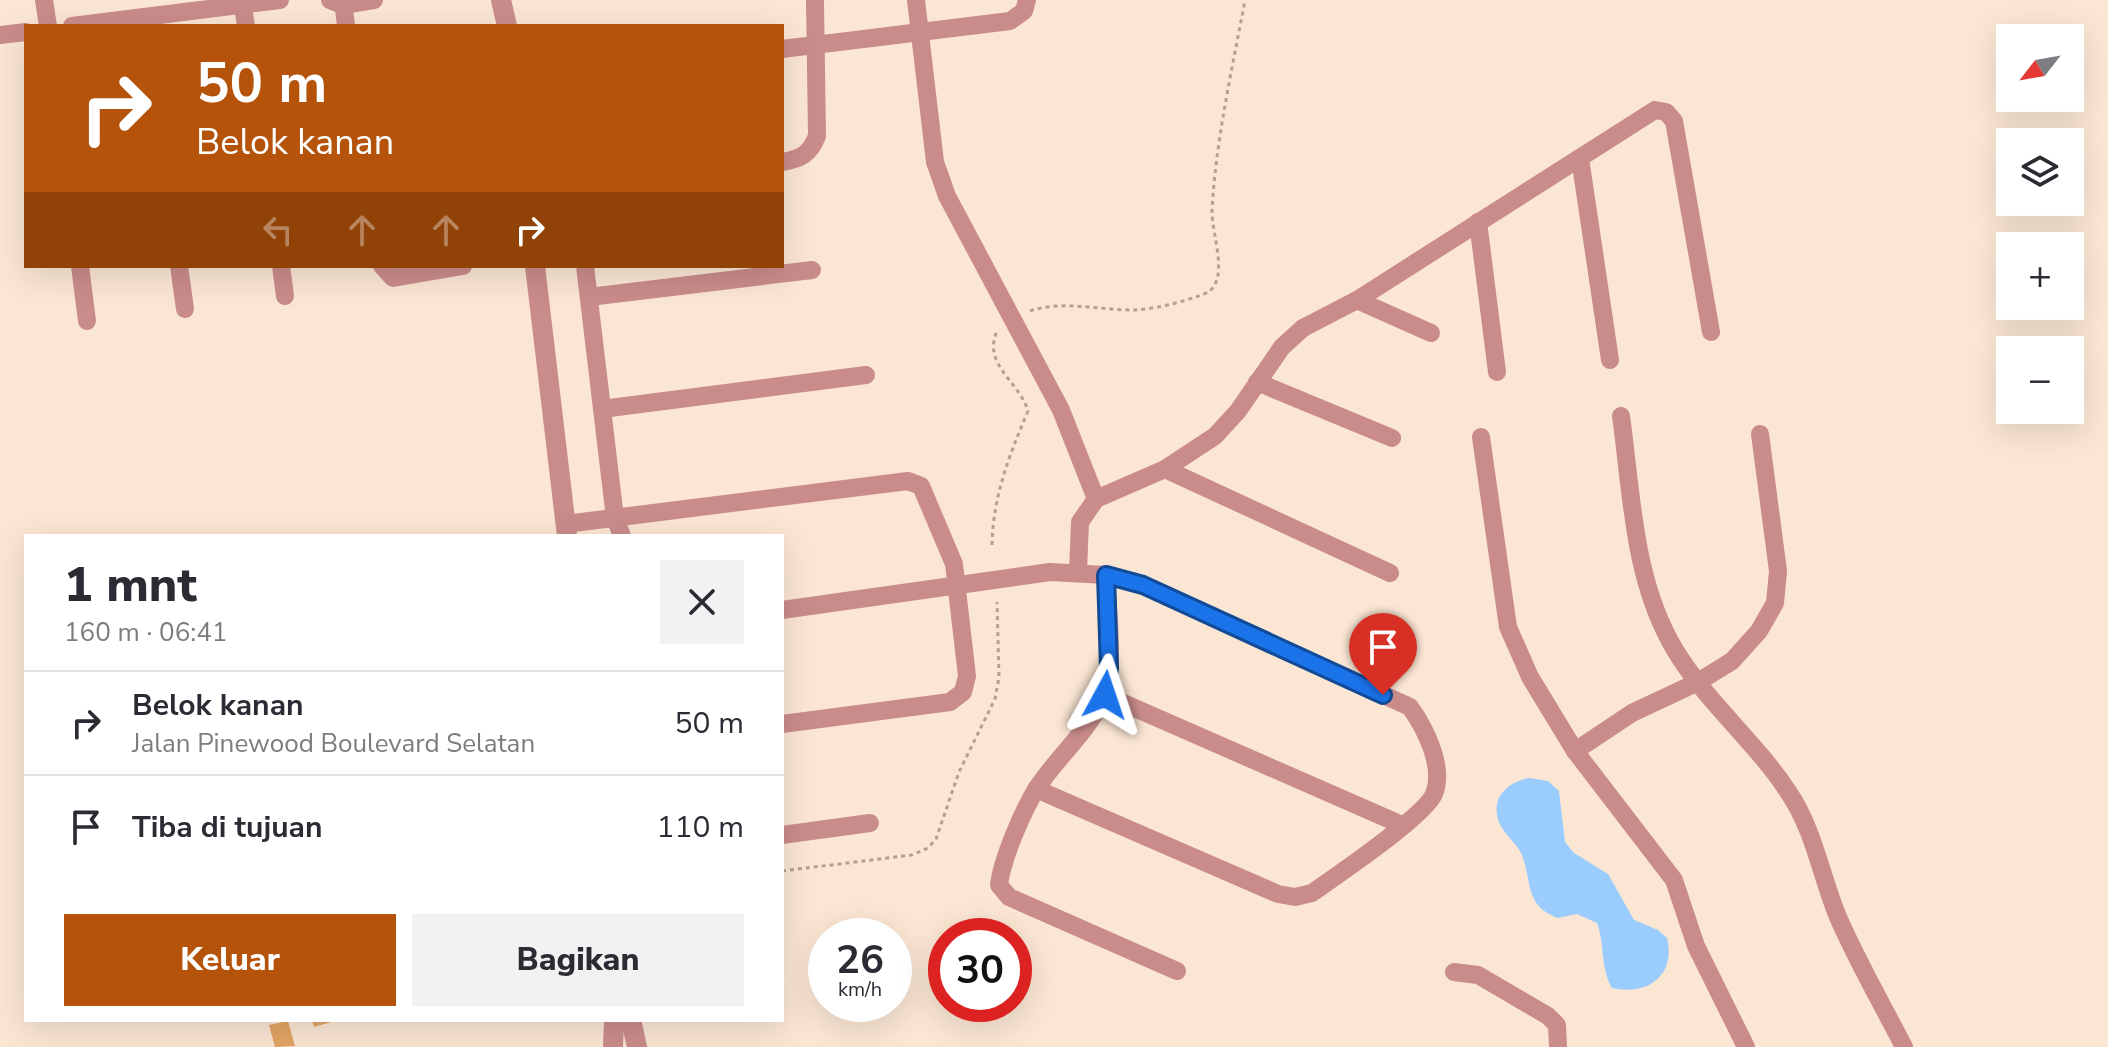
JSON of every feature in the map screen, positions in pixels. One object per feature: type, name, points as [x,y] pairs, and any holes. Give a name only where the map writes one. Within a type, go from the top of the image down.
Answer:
[{"type":"street","points":[[44,0],[48,24]]},
{"type":"street","points":[[84,24],[242,2],[280,0]]},
{"type":"street","points":[[345,24],[339,2],[374,0]]},
{"type":"street","points":[[501,0],[507,24]]},
{"type":"street","points":[[784,162],[796,160],[811,151],[817,136],[815,0]]},
{"type":"street","points":[[916,0],[935,162],[947,196],[1061,410],[1096,499]]},
{"type":"street","points":[[784,49],[1010,21],[1024,11],[1027,0]]},
{"type":"street","points":[[242,2],[246,24]]},
{"type":"street","points":[[0,35],[24,32]]},
{"type":"street","points":[[1078,572],[1080,522],[1096,499],[1165,469],[1215,436],[1282,347],[1303,328],[1357,300],[1655,110],[1666,112],[1674,121],[1711,332]]},
{"type":"street","points":[[1580,158],[1610,360]]},
{"type":"street","points":[[1478,222],[1497,372]]},
{"type":"street","points":[[80,268],[87,321]]},
{"type":"street","points":[[179,268],[185,309]]},
{"type":"street","points":[[281,268],[285,296]]},
{"type":"street","points":[[383,269],[393,278],[451,268]]},
{"type":"street","points":[[535,268],[566,530],[615,518],[908,481],[921,486],[954,564],[967,676],[963,692],[950,702],[784,724]]},
{"type":"street","points":[[585,268],[615,518],[621,534]]},
{"type":"street","points":[[589,297],[812,270]]},
{"type":"street","points":[[1357,300],[1431,333]]},
{"type":"street","points":[[602,409],[866,375]]},
{"type":"street","points":[[1257,382],[1392,438]]},
{"type":"street","points":[[1621,416],[1645,585],[1676,652],[1789,792],[1807,825],[1819,870],[1840,920],[1904,1047]]},
{"type":"street","points":[[1575,751],[1632,713],[1698,682],[1732,661],[1759,631],[1775,603],[1778,571],[1760,434]]},
{"type":"street","points":[[1481,437],[1508,627],[1530,677],[1575,751],[1674,880],[1696,946],[1746,1047]]},
{"type":"street","points":[[1165,469],[1390,573]]},
{"type":"street","points":[[784,610],[956,585],[1078,572],[1106,575],[1143,585],[1410,707],[1425,728],[1437,775],[1434,795],[1402,825],[1312,893],[1295,897],[1278,894],[1036,789]]},
{"type":"street","points":[[1106,575],[1109,668],[1105,695],[1093,718],[1036,789],[1001,870],[999,885],[1009,897],[1177,971]]},
{"type":"street","points":[[1105,695],[1402,825]]},
{"type":"street","points":[[784,835],[870,823]]},
{"type":"street","points":[[1454,972],[1478,975],[1557,1025],[1558,1047]]},
{"type":"street","points":[[613,1047],[614,1022]]},
{"type":"street","points":[[631,1022],[637,1047]]},
{"type":"path","points":[[1030,311],[1048,305],[1154,308],[1207,293],[1217,284],[1219,275],[1211,224],[1214,164],[1245,0]]},
{"type":"path","points":[[992,545],[992,521],[1003,470],[1028,411],[1026,401],[996,362],[992,346],[1001,327]]},
{"type":"path","points":[[784,871],[912,855],[928,848],[936,839],[959,772],[995,699],[999,677],[997,602]]},
{"type":"water","points":[[1529,778],[1548,781],[1559,791],[1565,842],[1574,853],[1608,874],[1634,920],[1658,930],[1667,938],[1667,963],[1663,972],[1648,985],[1625,990],[1612,988],[1597,923],[1577,914],[1558,918],[1540,908],[1535,901],[1521,853],[1501,827],[1497,813],[1503,792],[1514,783]]},
{"type":"building","points":[[288,1022],[295,1046],[275,1047],[269,1025]]},
{"type":"building","points":[[313,1022],[332,1022],[314,1027]]},
{"type":"route","points":[[1105,695],[1109,668],[1106,575],[1143,585],[1383,695]]}]
